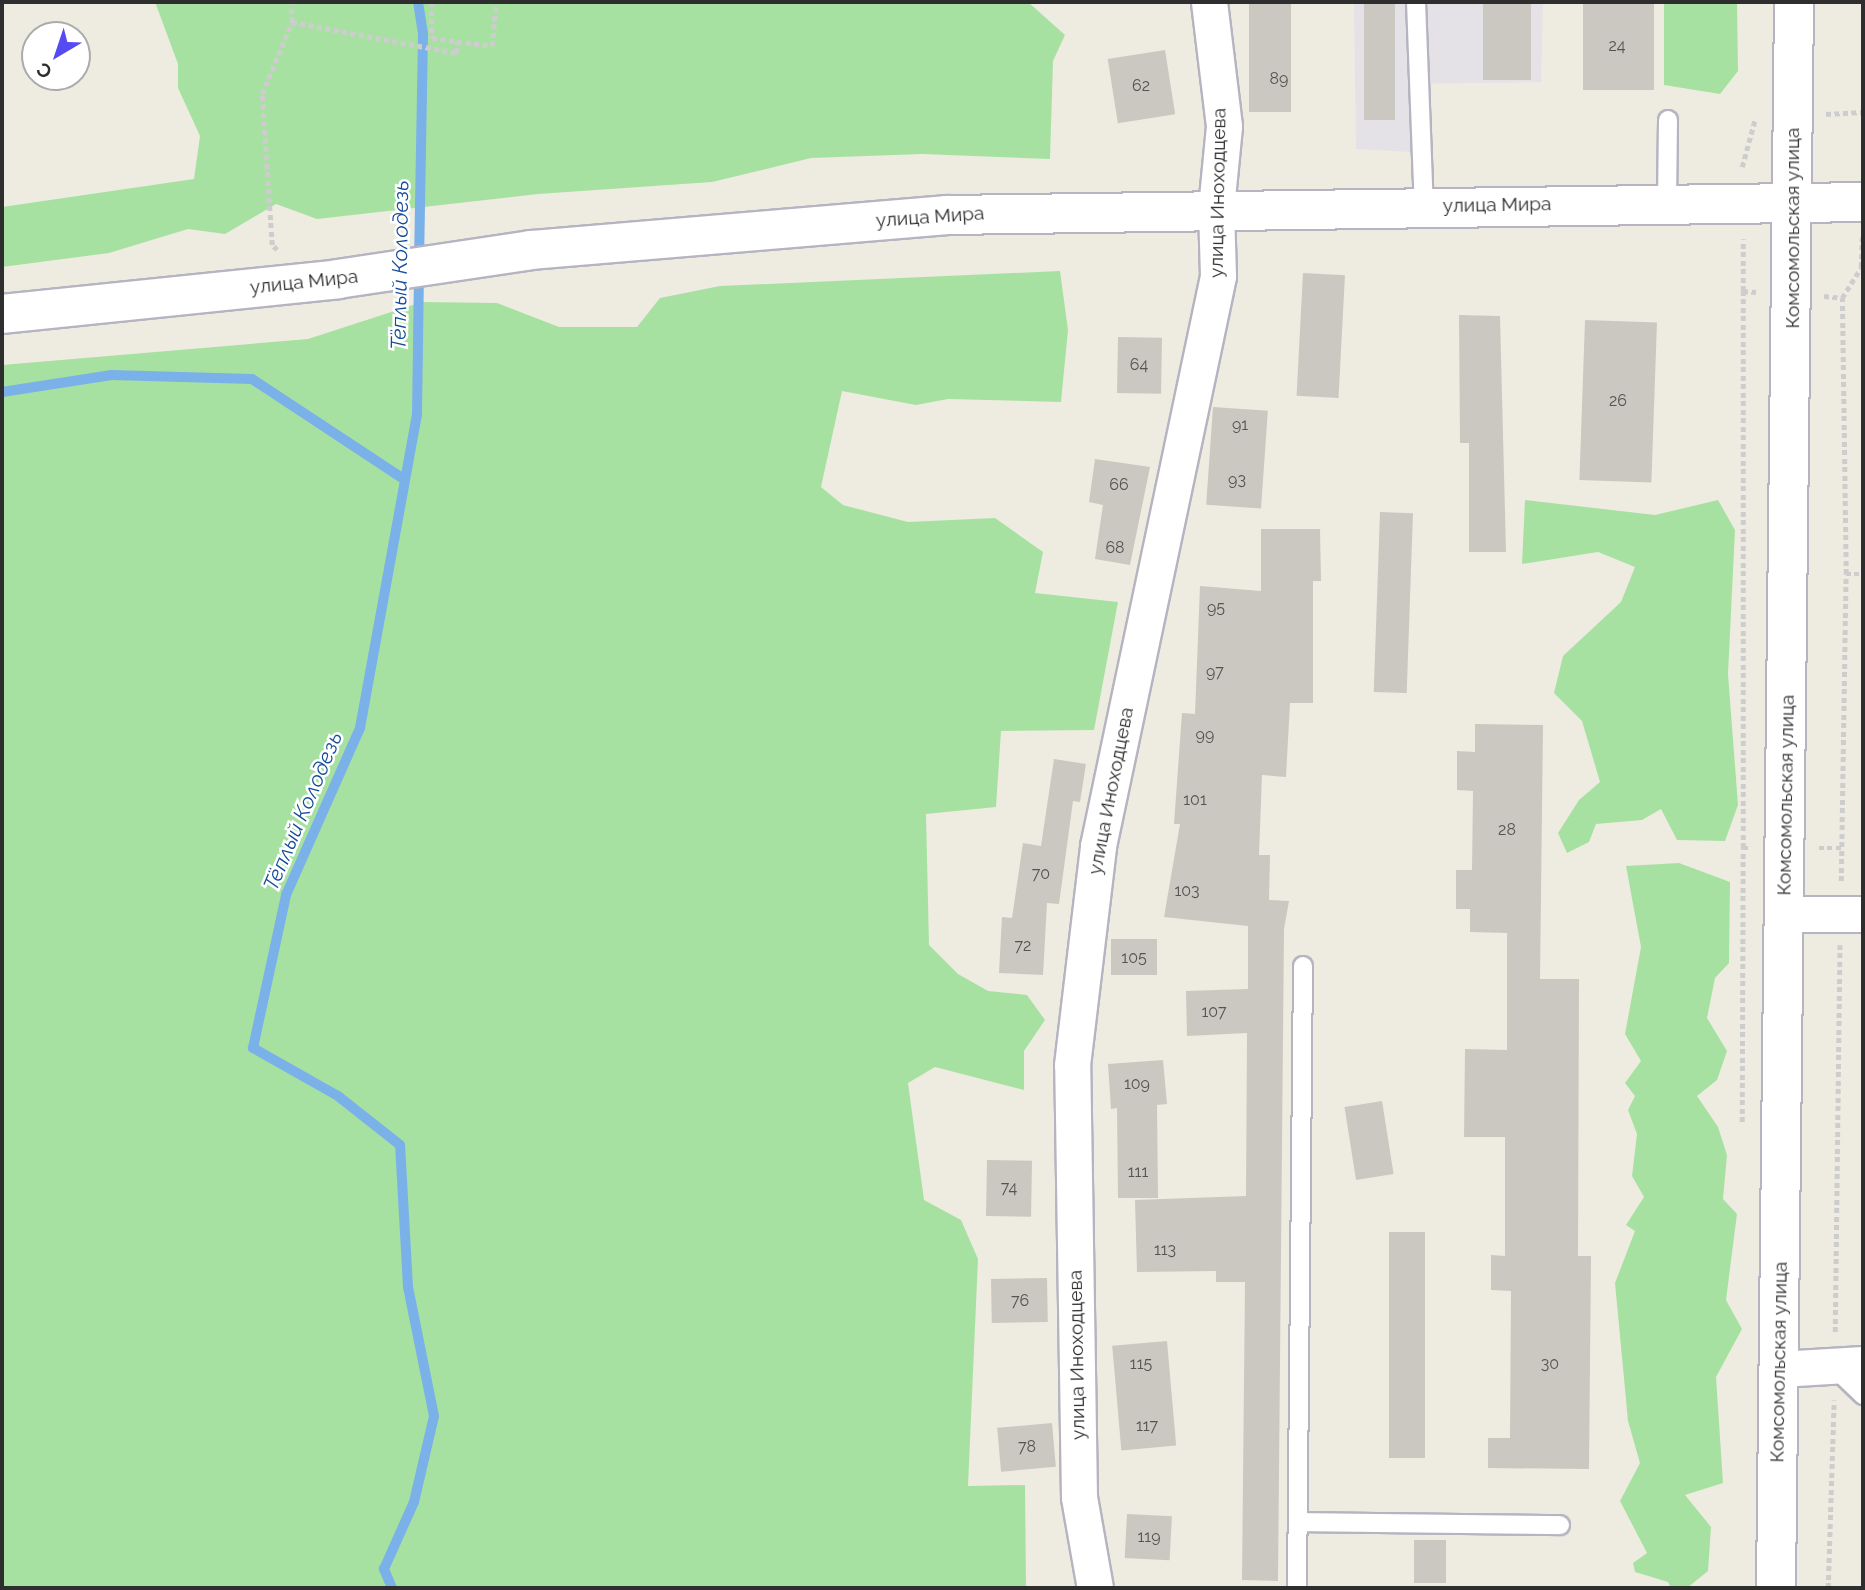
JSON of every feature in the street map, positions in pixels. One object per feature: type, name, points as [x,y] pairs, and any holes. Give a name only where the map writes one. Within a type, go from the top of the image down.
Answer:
[{"type":"street","name":"улица Иноходцева","points":[[1095,1588],[1079,1497],[1072,1065],[1098,846],[1218,276],[1216,208],[1224,126],[1209,2]]},
{"type":"street","name":"Комсомольская улица","points":[[1776,1588],[1794,2]]},
{"type":"street","name":"улица Мира","points":[[2,314],[338,279],[531,250],[947,215],[1216,208],[1793,201],[1863,216]]},
{"type":"street","points":[[1784,914],[1852,914]]},
{"type":"street","points":[[1779,1369],[1849,1366]]},
{"type":"lane","points":[[1416,2],[1424,206]]},
{"type":"lane","points":[[1667,203],[1668,120]]},
{"type":"lane","points":[[1297,1588],[1301,1522],[1303,966]]},
{"type":"lane","points":[[1849,1366],[1863,1395]]},
{"type":"lane","points":[[1301,1522],[1560,1525]]},
{"type":"path","points":[[291,2],[292,22],[262,94],[272,245],[290,261],[292,284]]},
{"type":"path","points":[[432,2],[432,38],[492,46],[496,2]]},
{"type":"path","points":[[292,22],[456,53],[457,41]]},
{"type":"path","points":[[1828,1588],[1849,1366],[1852,914],[1842,298],[1862,267],[1863,216]]},
{"type":"path","points":[[1846,574],[1863,574]]},
{"type":"shaded area","points":[[1354,2],[1543,2],[1541,82],[1409,84],[1411,152],[1356,149]]},
{"type":"green space","points":[[155,2],[1028,2],[1065,35],[1053,61],[1050,159],[922,154],[811,158],[712,182],[538,194],[317,219],[276,204],[225,234],[188,229],[109,253],[2,267],[2,207],[194,179],[200,136],[178,88],[178,64]]},
{"type":"green space","points":[[1664,2],[1737,2],[1738,71],[1720,94],[1664,85]]},
{"type":"green space","points":[[1060,271],[1068,330],[1061,402],[948,399],[916,405],[842,391],[821,487],[843,505],[908,522],[995,518],[1043,552],[1035,593],[1118,602],[1094,730],[1001,731],[996,807],[926,814],[929,945],[958,974],[988,991],[1027,995],[1045,1020],[1024,1051],[1024,1090],[935,1067],[908,1083],[924,1200],[961,1220],[978,1259],[968,1486],[1025,1485],[1026,1588],[2,1588],[2,365],[308,339],[422,302],[497,303],[559,327],[637,327],[660,298],[720,286]]},
{"type":"green space","points":[[1525,500],[1655,515],[1718,500],[1735,530],[1728,674],[1738,805],[1725,841],[1677,840],[1661,809],[1642,820],[1596,824],[1589,842],[1567,853],[1558,833],[1579,800],[1600,782],[1582,721],[1554,693],[1563,656],[1621,602],[1635,567],[1598,552],[1522,564]]},
{"type":"green space","points":[[1679,863],[1730,882],[1729,963],[1715,978],[1707,1018],[1727,1051],[1717,1080],[1697,1096],[1718,1127],[1727,1155],[1723,1199],[1737,1214],[1726,1300],[1742,1329],[1716,1377],[1723,1483],[1685,1495],[1711,1527],[1708,1571],[1687,1588],[1671,1588],[1668,1582],[1635,1572],[1633,1563],[1647,1553],[1620,1501],[1640,1463],[1628,1421],[1615,1283],[1635,1231],[1626,1225],[1644,1197],[1632,1176],[1637,1134],[1628,1110],[1635,1096],[1625,1083],[1641,1061],[1625,1034],[1641,947],[1626,866]]},
{"type":"building","points":[[1249,2],[1291,2],[1291,112],[1249,112]]},
{"type":"building","points":[[1364,2],[1395,2],[1395,120],[1364,120]]},
{"type":"building","points":[[1483,2],[1531,2],[1531,80],[1483,80]]},
{"type":"building","points":[[1583,2],[1654,2],[1654,90],[1583,90]]},
{"type":"building","points":[[1165,50],[1175,114],[1118,123],[1108,59]]},
{"type":"building","points":[[1303,273],[1345,275],[1339,398],[1297,396]]},
{"type":"building","points":[[1459,315],[1500,316],[1506,552],[1469,552],[1469,443],[1460,443]]},
{"type":"building","points":[[1585,320],[1657,323],[1651,482],[1579,480]]},
{"type":"building","points":[[1118,337],[1162,338],[1161,394],[1117,393]]},
{"type":"building","points":[[1213,407],[1268,411],[1261,509],[1206,505]]},
{"type":"building","points":[[1095,459],[1150,467],[1130,565],[1095,559],[1103,505],[1089,502]]},
{"type":"building","points":[[1380,512],[1413,513],[1407,693],[1374,692]]},
{"type":"building","points":[[1261,529],[1320,529],[1321,581],[1313,581],[1313,703],[1290,703],[1286,777],[1262,775],[1259,855],[1270,855],[1269,900],[1289,901],[1284,929],[1278,1581],[1242,1580],[1245,1282],[1216,1282],[1216,1271],[1137,1272],[1135,1200],[1246,1196],[1247,1033],[1187,1036],[1186,991],[1248,989],[1248,926],[1164,917],[1180,824],[1174,824],[1182,713],[1195,714],[1200,586],[1261,591]]},
{"type":"building","points":[[1475,724],[1543,725],[1540,979],[1579,979],[1578,1256],[1591,1256],[1589,1469],[1488,1468],[1488,1438],[1510,1438],[1511,1291],[1491,1290],[1491,1255],[1505,1256],[1505,1137],[1464,1137],[1465,1049],[1507,1050],[1507,933],[1470,932],[1470,909],[1456,909],[1456,870],[1472,870],[1473,791],[1457,790],[1457,751],[1475,752]]},
{"type":"building","points":[[1054,759],[1086,764],[1080,802],[1073,801],[1059,904],[1047,903],[1043,975],[999,973],[1002,917],[1012,918],[1023,843],[1041,846]]},
{"type":"building","points":[[1111,939],[1157,939],[1157,975],[1111,975]]},
{"type":"building","points":[[1163,1060],[1167,1104],[1157,1105],[1158,1198],[1118,1198],[1117,1108],[1111,1109],[1108,1064]]},
{"type":"building","points":[[1382,1101],[1394,1174],[1356,1180],[1344,1107]]},
{"type":"building","points":[[987,1160],[1032,1161],[1031,1217],[986,1216]]},
{"type":"building","points":[[1389,1232],[1425,1232],[1425,1458],[1389,1458]]},
{"type":"building","points":[[1047,1278],[1048,1322],[992,1323],[991,1279]]},
{"type":"building","points":[[1167,1341],[1176,1446],[1121,1450],[1112,1346]]},
{"type":"building","points":[[1052,1423],[1056,1467],[1001,1472],[997,1428]]},
{"type":"building","points":[[1127,1514],[1172,1516],[1170,1560],[1125,1558]]},
{"type":"building","points":[[1414,1540],[1446,1540],[1446,1583],[1414,1583]]},
{"type":"waterway","name":"Тёплый Колодезь","points":[[418,2],[423,34],[419,259]]},
{"type":"waterway","name":"Тёплый Колодезь","points":[[392,1588],[384,1569],[414,1502],[434,1416],[408,1287],[400,1145],[338,1096],[253,1048],[286,895],[360,728],[417,415],[419,274]]},
{"type":"waterway","points":[[2,392],[112,375],[252,379],[405,480]]}]
